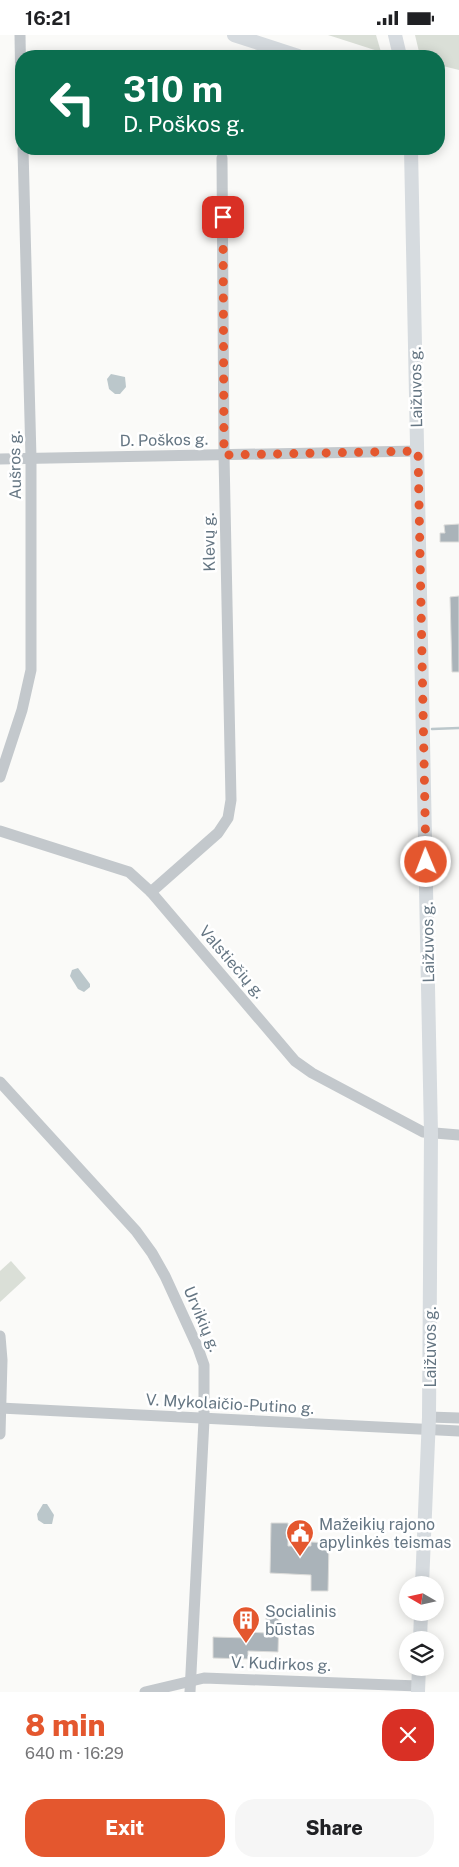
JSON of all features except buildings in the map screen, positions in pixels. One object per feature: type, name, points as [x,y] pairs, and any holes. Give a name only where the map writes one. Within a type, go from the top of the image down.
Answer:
[{"type":"main road","points":[[234,35],[280,50]]},
{"type":"main road","points":[[395,35],[399,50]]},
{"type":"main road","name":"Laižuvos g.","points":[[411,155],[431,1134],[429,1424],[422,1576]]},
{"type":"main road","points":[[418,1689],[419,1676]]},
{"type":"street","points":[[20,35],[20,50]]},
{"type":"street","name":"Aušros g.","points":[[0,777],[22,710],[31,670],[31,458],[23,155]]},
{"type":"street","name":"Klevų g.","points":[[151,892],[218,833],[228,818],[230,800],[224,455],[222,158]]},
{"type":"street","name":"D. Poškos g.","points":[[0,459],[418,451]]},
{"type":"street","name":"Valstiečių g.","points":[[0,831],[129,872],[151,892],[295,1061],[312,1073],[423,1132],[431,1134]]},
{"type":"street","name":"Urvikių g.","points":[[0,1082],[136,1231],[152,1253],[190,1330],[204,1365],[204,1420],[191,1687]]},
{"type":"street","points":[[431,1134],[459,1135]]},
{"type":"street","points":[[0,1336],[2,1360],[0,1434]]},
{"type":"street","name":"V. Mykolaičio-Putino g.","points":[[1,1408],[204,1420],[429,1424],[459,1431]]},
{"type":"street","name":"V. Mykolaičio-Putino g.","points":[[429,1424],[459,1418]]},
{"type":"street","name":"V. Kudirkos g.","points":[[145,1692],[191,1687],[204,1678],[418,1689]]},
{"type":"shaded area","points":[[328,35],[376,35],[380,50],[375,50]]},
{"type":"shaded area","points":[[415,35],[459,35],[459,70],[445,66],[445,50],[419,50]]},
{"type":"shaded area","points":[[111,374],[125,377],[126,387],[120,394],[115,394],[109,389],[107,379]]},
{"type":"shaded area","points":[[78,968],[90,984],[90,987],[84,992],[78,989],[70,976],[72,970]]},
{"type":"shaded area","points":[[11,1261],[26,1278],[0,1302],[0,1271]]},
{"type":"shaded area","points":[[43,1504],[47,1504],[54,1515],[52,1524],[44,1524],[38,1520],[37,1514]]},
{"type":"waterway","points":[[432,729],[459,728]]},
{"type":"place","name":"Mažeikių rajono apylinkės teismas","points":[[300,1557]]},
{"type":"place","name":"Socialinis būstas","points":[[246,1644]]},
{"type":"route","points":[[223,217],[224,455],[418,451],[426,862]]}]
